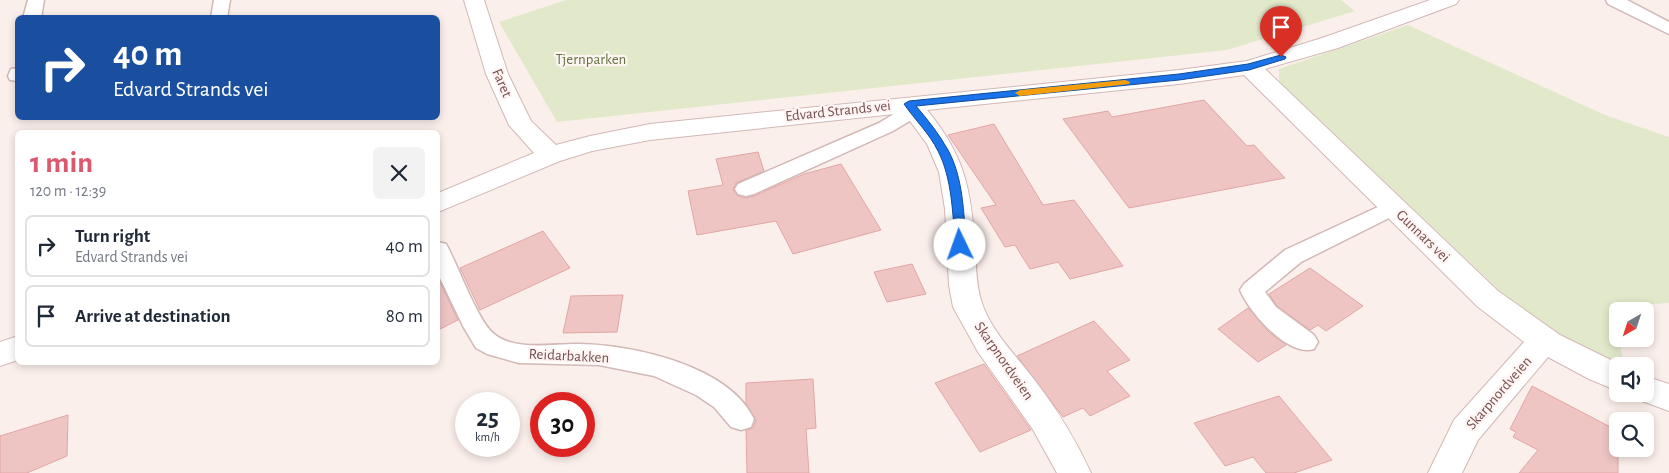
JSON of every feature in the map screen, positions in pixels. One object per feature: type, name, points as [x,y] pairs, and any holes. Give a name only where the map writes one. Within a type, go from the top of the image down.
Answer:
[{"type":"street","name":"Faret","points":[[474,0],[497,74],[521,125],[551,155]]},
{"type":"street","name":"Edvard Strands vei","points":[[440,202],[551,155],[590,144],[650,132],[911,107],[1179,77],[1249,67],[1330,43],[1449,0]]},
{"type":"street","name":"Gunnars vei","points":[[1249,67],[1488,299],[1518,324],[1544,341],[1609,374]]},
{"type":"street","name":"Skarpnordveien","points":[[911,107],[931,131],[944,151],[950,168],[959,216],[961,259],[968,306],[981,332],[1033,402],[1059,441],[1074,473]]},
{"type":"street","name":"Skarpnordveien","points":[[1445,473],[1466,430],[1544,341]]},
{"type":"street","points":[[0,354],[15,349]]},
{"type":"street","points":[[1654,392],[1669,398]]},
{"type":"lane","points":[[33,15],[36,0]]},
{"type":"lane","points":[[1614,0],[1669,29]]},
{"type":"lane","points":[[746,189],[886,127],[911,107]]},
{"type":"lane","points":[[1305,342],[1266,312],[1254,297],[1252,290],[1293,256],[1393,207]]},
{"type":"lane","name":"Reidarbakken","points":[[440,254],[483,340],[500,349],[514,353],[582,354],[619,358],[667,370],[702,386],[722,398],[741,419]]},
{"type":"green space","name":"Tjernparken","points":[[566,0],[1341,0],[1355,11],[1227,50],[557,122],[499,22]]},
{"type":"green space","points":[[1408,25],[1605,115],[1669,137],[1669,303],[1609,302],[1609,348],[1621,348],[1622,357],[1609,358],[1533,322],[1279,82],[1279,69]]},
{"type":"building","points":[[1204,100],[1247,146],[1254,145],[1285,178],[1129,208],[1063,119],[1108,111],[1112,117]]},
{"type":"building","points":[[994,124],[1043,205],[1074,200],[1123,266],[1070,279],[1058,262],[1030,269],[1015,245],[1005,247],[981,208],[996,205],[948,135]]},
{"type":"building","points":[[758,152],[764,171],[736,183],[733,190],[738,196],[746,198],[754,196],[804,174],[841,164],[881,230],[793,254],[776,221],[697,235],[688,191],[723,185],[716,159]]},
{"type":"building","points":[[543,231],[570,268],[480,310],[460,268]]},
{"type":"building","points":[[912,264],[926,294],[887,302],[874,272]]},
{"type":"building","points":[[1310,268],[1363,306],[1326,331],[1318,325],[1310,330],[1277,306],[1269,294]]},
{"type":"building","points":[[440,282],[458,320],[440,329]]},
{"type":"building","points":[[623,295],[617,332],[563,333],[571,296]]},
{"type":"building","points":[[1248,308],[1269,332],[1286,345],[1258,362],[1218,329]]},
{"type":"building","points":[[1094,321],[1130,360],[1107,371],[1130,396],[1090,416],[1083,408],[1063,417],[1017,356]]},
{"type":"building","points":[[984,364],[1031,430],[980,452],[935,383]]},
{"type":"building","points":[[813,379],[816,428],[806,429],[809,473],[747,473],[746,430],[753,428],[756,420],[746,404],[746,383]]},
{"type":"building","points":[[1532,386],[1609,426],[1609,457],[1618,457],[1618,473],[1519,473],[1538,450],[1513,437],[1516,432],[1510,429]]},
{"type":"building","points":[[1279,396],[1332,460],[1294,473],[1266,473],[1253,457],[1225,466],[1194,423]]},
{"type":"building","points":[[68,415],[67,456],[27,473],[0,473],[0,436]]},
{"type":"slow traffic","points":[[1020,93],[1125,82]]},
{"type":"route","points":[[960,245],[959,216],[955,191],[944,151],[931,131],[909,104],[1179,77],[1249,67],[1281,57]]}]
